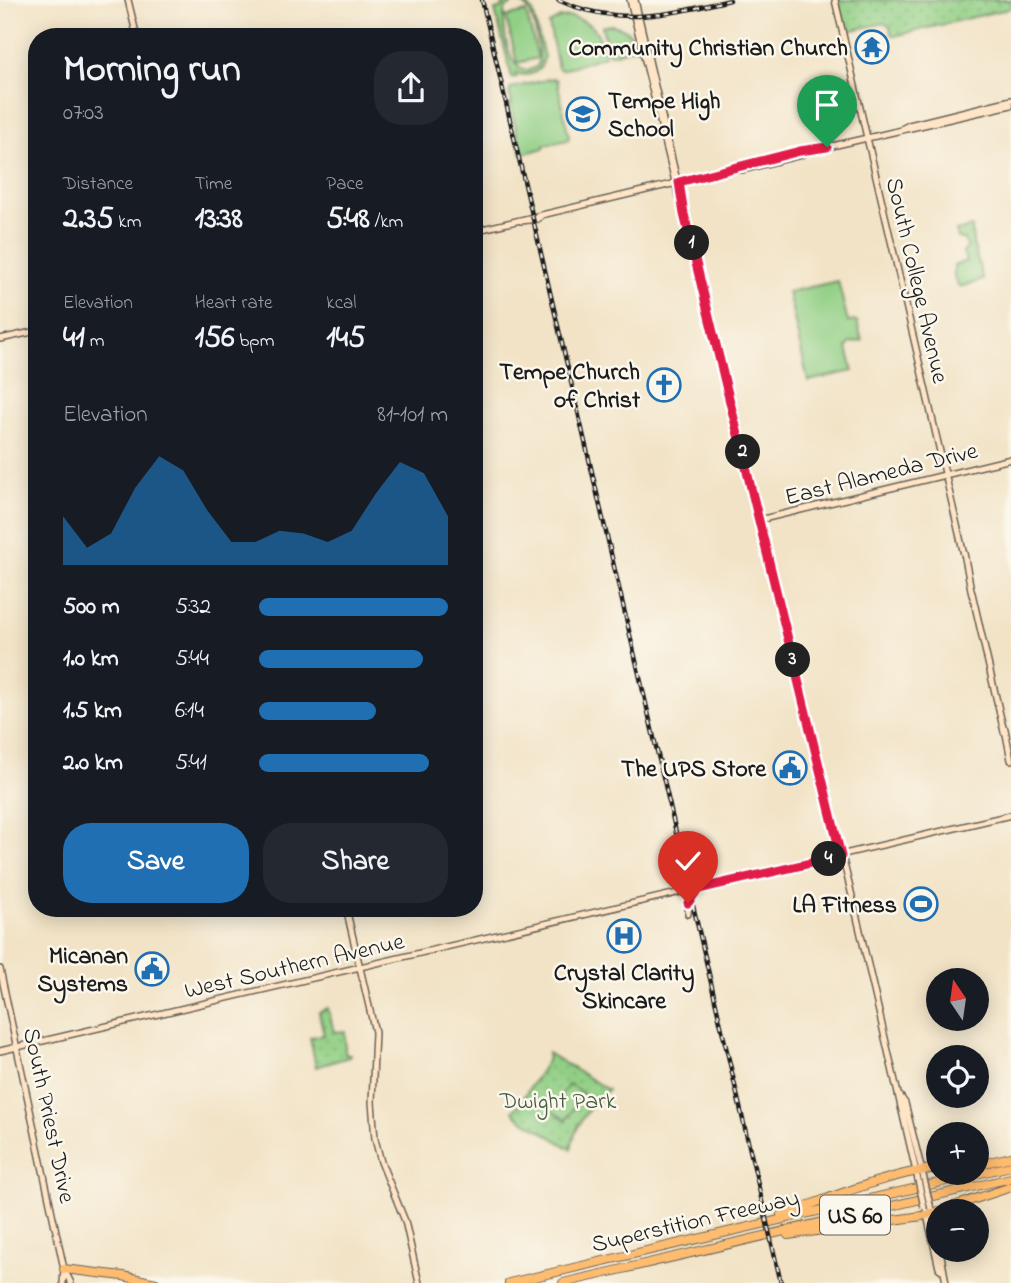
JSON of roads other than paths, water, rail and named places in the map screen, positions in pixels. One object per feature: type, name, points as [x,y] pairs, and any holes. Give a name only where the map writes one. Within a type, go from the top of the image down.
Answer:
[{"type":"highway","points":[[989,1162],[1011,1157]]},
{"type":"highway","name":"Superstition Freeway","points":[[509,1283],[1011,1166]]},
{"type":"highway","points":[[735,1231],[926,1173]]},
{"type":"highway","name":"Superstition Freeway","points":[[564,1283],[1011,1178]]},
{"type":"highway","points":[[972,1199],[1011,1187]]},
{"type":"highway","points":[[699,1252],[926,1212]]},
{"type":"highway","points":[[64,1269],[156,1283]]},
{"type":"main road","points":[[128,0],[135,28]]},
{"type":"main road","points":[[633,0],[900,1104],[928,1199]]},
{"type":"main road","name":"South College Avenue","points":[[836,2],[1011,760]]},
{"type":"main road","points":[[483,229],[1011,102]]},
{"type":"main road","points":[[0,339],[28,333]]},
{"type":"main road","name":"East Alameda Drive","points":[[760,520],[1011,459]]},
{"type":"main road","name":"West Southern Avenue","points":[[0,1051],[1011,815]]},
{"type":"main road","points":[[688,914],[689,900],[698,889]]},
{"type":"main road","points":[[348,917],[374,1033],[372,1105],[375,1139],[403,1216],[419,1283]]},
{"type":"main road","name":"South Priest Drive","points":[[0,969],[64,1269],[71,1283]]},
{"type":"main road","points":[[938,1262],[939,1268],[943,1271]]},
{"type":"main road","points":[[943,1262],[946,1283]]},
{"type":"main road","name":"South Priest Drive","points":[[63,1283],[64,1269]]},
{"type":"railway","points":[[482,0],[781,1283]]},
{"type":"railway","points":[[558,0],[580,8],[622,16],[664,14],[730,0]]},
{"type":"place","name":"Community Christian Church","points":[[872,47]]},
{"type":"place","name":"Tempe High School","points":[[583,114]]},
{"type":"place","name":"Tempe Church of Christ","points":[[664,385]]},
{"type":"place","name":"The UPS Store","points":[[790,768]]},
{"type":"place","name":"LA Fitness","points":[[921,904]]},
{"type":"place","name":"Crystal Clarity Skincare","points":[[624,936]]},
{"type":"place","name":"Micanan Systems","points":[[152,969]]},
{"type":"park label","name":"Dwight Park","points":[[558,1100]]}]
